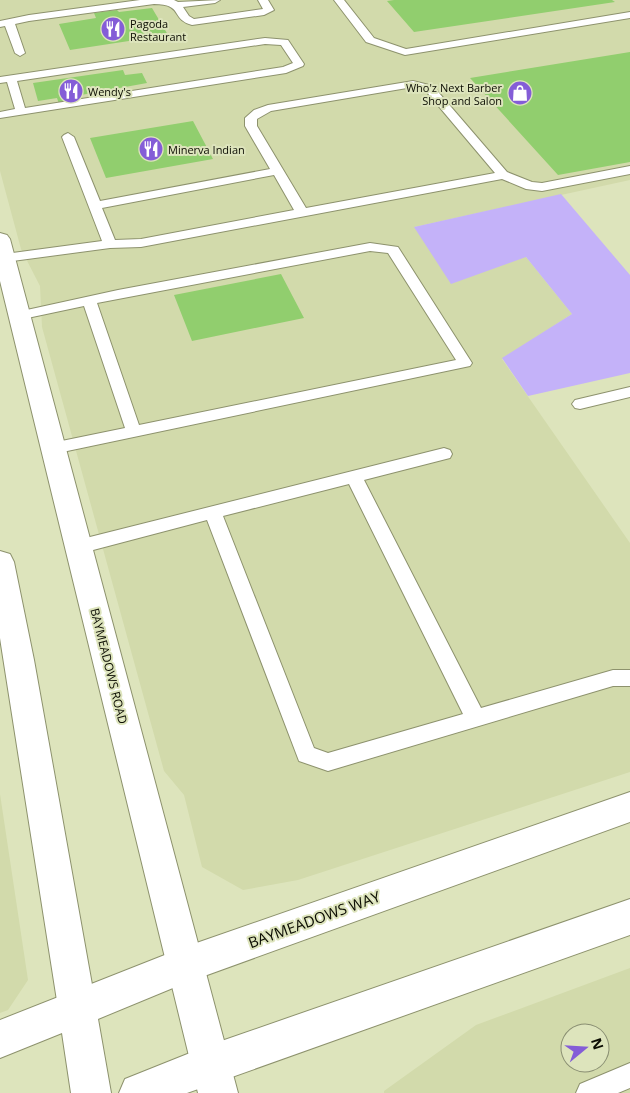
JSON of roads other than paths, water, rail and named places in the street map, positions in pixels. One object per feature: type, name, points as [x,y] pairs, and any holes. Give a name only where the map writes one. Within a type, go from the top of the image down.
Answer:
[{"type":"main road","name":"BAYMEADOWS ROAD","points":[[2,249],[214,1078]]},
{"type":"main road","points":[[0,562],[19,660],[91,1093]]},
{"type":"main road","name":"BAYMEADOWS WAY","points":[[0,1039],[185,965],[630,807]]},
{"type":"main road","points":[[139,1093],[214,1078],[630,918]]},
{"type":"lane","points":[[20,53],[4,23],[154,0],[177,5],[215,0]]},
{"type":"lane","points":[[177,5],[185,18],[196,22],[264,12],[269,10],[263,0]]},
{"type":"lane","points":[[340,0],[370,40],[405,52],[630,15]]},
{"type":"lane","points":[[0,115],[20,112],[286,70],[299,64],[284,42],[265,41],[5,79],[20,112]]},
{"type":"lane","points":[[302,213],[251,126],[251,118],[258,112],[268,108],[413,84],[429,88],[504,175],[530,186],[542,188],[630,170]]},
{"type":"lane","points":[[68,137],[110,244]]},
{"type":"lane","points":[[95,206],[277,171]]},
{"type":"lane","points":[[2,249],[141,243],[504,175]]},
{"type":"lane","points":[[18,316],[370,247],[393,250],[465,363],[53,448]]},
{"type":"lane","points":[[89,301],[134,432]]},
{"type":"lane","points":[[580,404],[630,392]]},
{"type":"lane","points":[[78,547],[444,454]]},
{"type":"lane","points":[[354,477],[475,717]]},
{"type":"lane","points":[[213,513],[306,755],[328,762],[475,717],[614,678],[630,678]]},
{"type":"lane","points":[[589,1093],[630,1075]]},
{"type":"place","name":"Pagoda Restaurant","points":[[113,29]]},
{"type":"place","name":"Wendy's","points":[[71,91]]},
{"type":"place","name":"Who'z Next Barber Shop and Salon","points":[[520,93]]},
{"type":"place","name":"Minerva Indian","points":[[151,149]]}]
